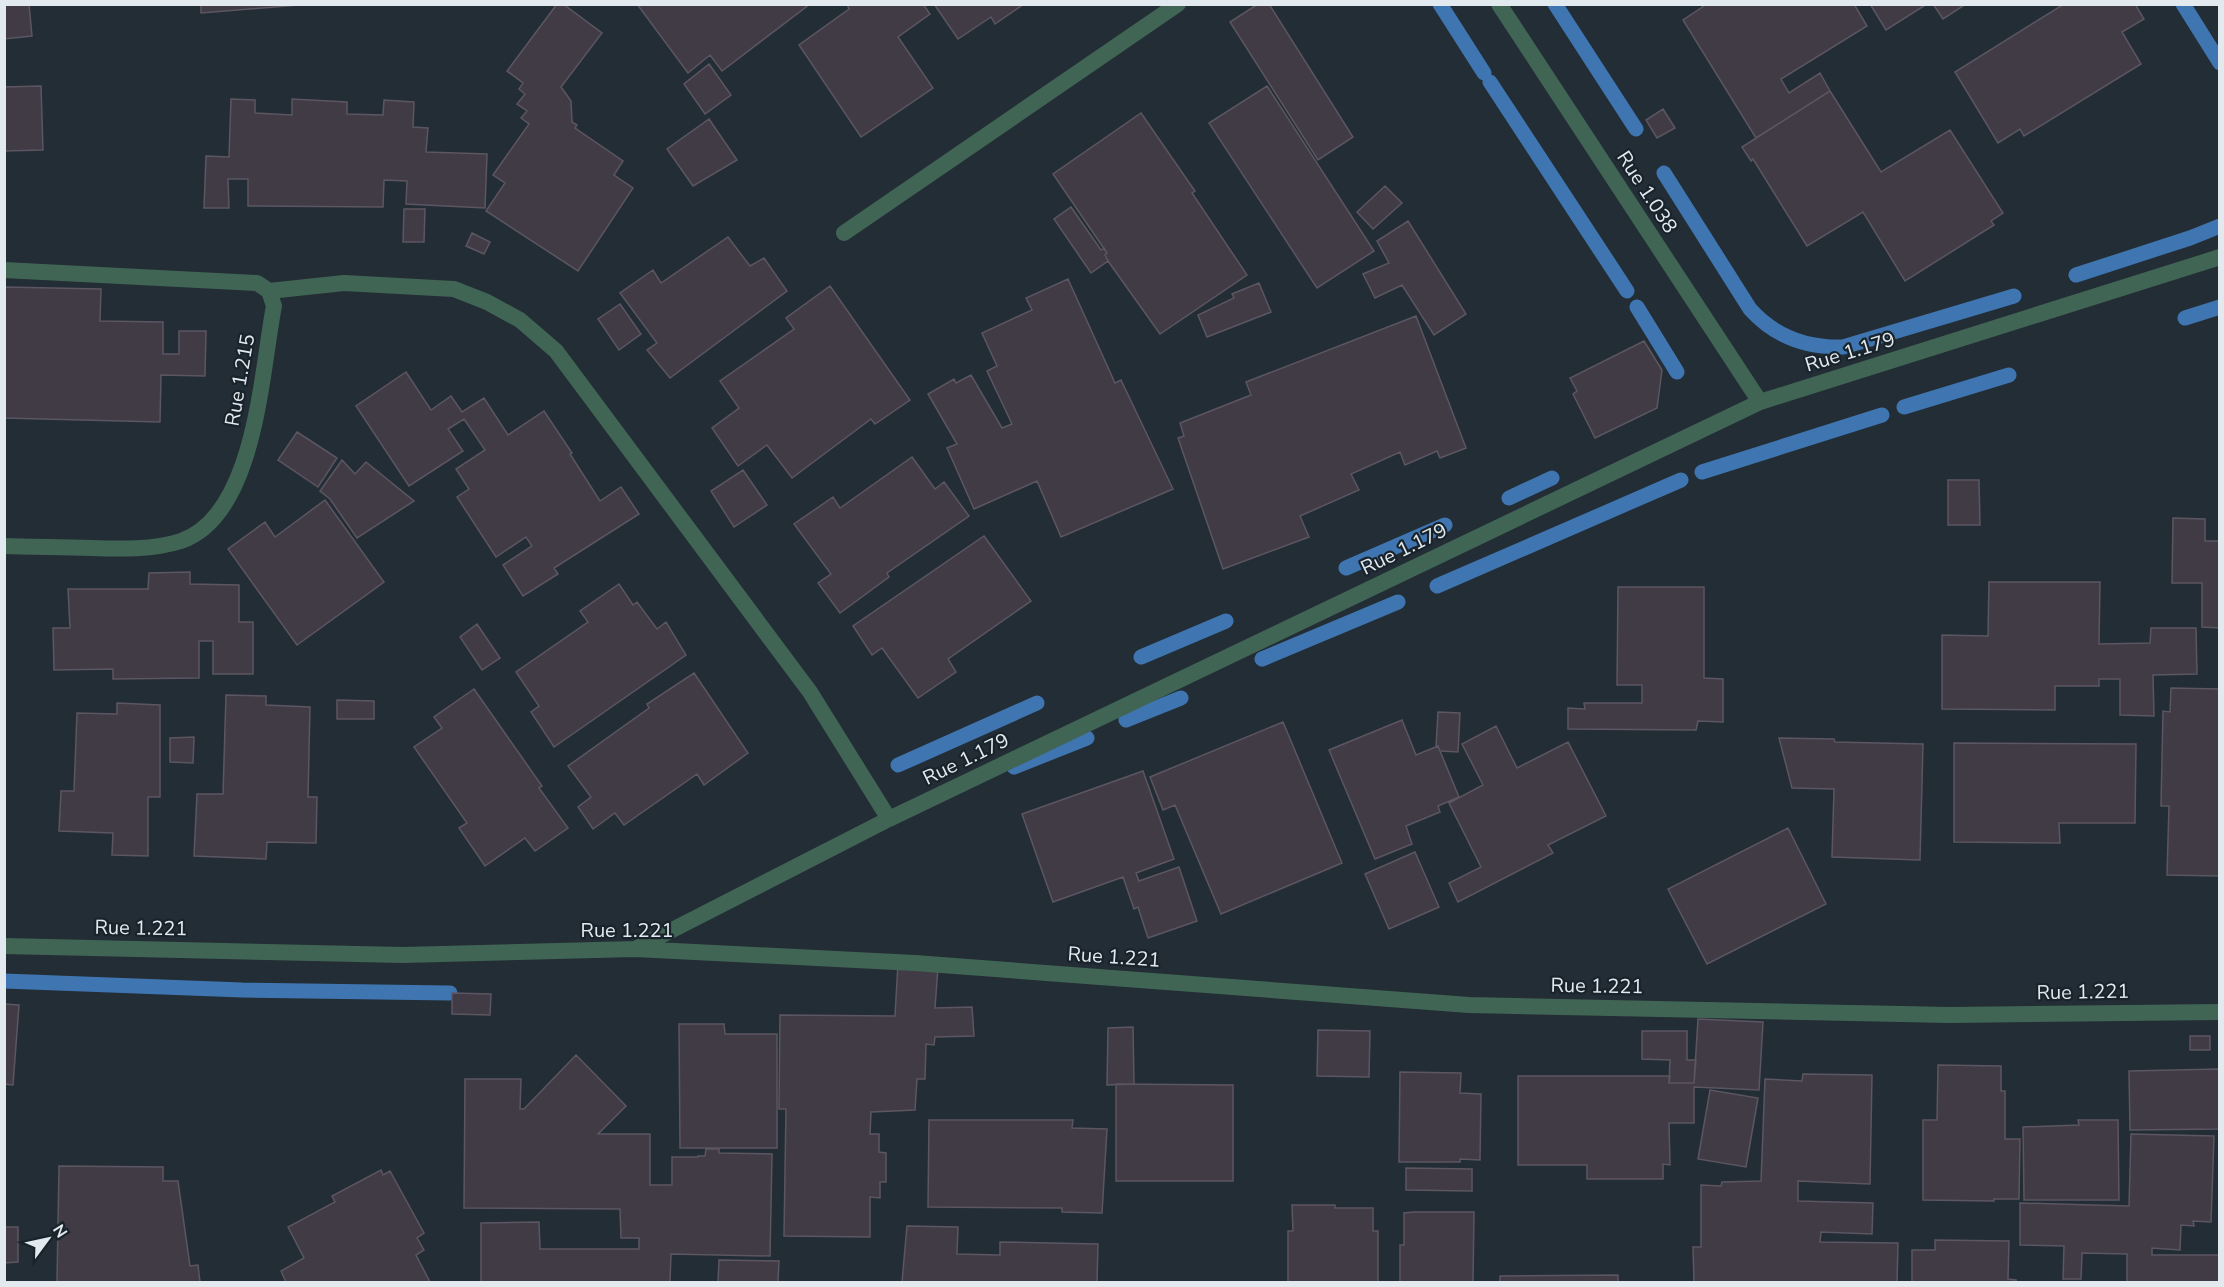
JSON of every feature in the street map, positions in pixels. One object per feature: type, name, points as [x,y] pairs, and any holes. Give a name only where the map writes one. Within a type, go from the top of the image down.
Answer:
[{"type":"street","points":[[844,233],[1178,4]]},
{"type":"street","name":"Rue 1.038","points":[[1499,4],[1760,402]]},
{"type":"street","name":"Rue 1.179","points":[[635,949],[889,819],[1760,402],[2220,257]]},
{"type":"street","points":[[4,270],[257,283],[270,291],[344,283],[454,289],[487,302],[520,320],[556,351],[810,692],[889,819]]},
{"type":"street","name":"Rue 1.215","points":[[4,546],[126,549],[154,547],[180,541],[209,525],[229,498],[253,434],[274,306],[270,291]]},
{"type":"street","name":"Rue 1.221","points":[[4,946],[403,955],[635,949],[915,963],[1469,1005],[1949,1015],[2220,1012]]},
{"type":"building","points":[[4,4],[29,4],[32,36],[4,39]]},
{"type":"building","points":[[201,4],[298,4],[298,5],[201,13]]},
{"type":"building","points":[[557,4],[563,4],[602,33],[561,87],[571,101],[572,122],[577,125],[575,128],[623,161],[614,175],[633,188],[578,271],[486,211],[505,183],[493,175],[529,124],[521,118],[527,111],[517,104],[525,94],[519,89],[523,83],[507,71]]},
{"type":"building","points":[[637,4],[810,4],[722,71],[710,55],[688,73]]},
{"type":"building","points":[[847,4],[923,4],[930,14],[898,37],[933,88],[861,137],[799,45],[849,9]]},
{"type":"building","points":[[934,4],[1024,4],[995,24],[991,17],[958,39]]},
{"type":"building","points":[[1258,4],[1269,4],[1353,137],[1318,160],[1230,22]]},
{"type":"building","points":[[1707,4],[1854,4],[1867,26],[1781,79],[1789,93],[1820,73],[1830,91],[1756,138],[1683,20]]},
{"type":"building","points":[[1870,4],[1927,4],[1886,30]]},
{"type":"building","points":[[1933,4],[1966,4],[1943,19]]},
{"type":"building","points":[[2064,4],[2135,4],[2144,19],[2122,32],[2141,64],[2024,136],[2020,129],[1998,143],[1955,72]]},
{"type":"building","points":[[709,64],[731,95],[705,114],[684,84]]},
{"type":"building","points":[[41,86],[43,150],[4,151],[4,87]]},
{"type":"building","points":[[1267,86],[1374,251],[1317,288],[1209,123]]},
{"type":"building","points":[[1830,91],[1881,172],[1950,130],[2003,213],[1991,221],[1994,225],[1905,281],[1863,212],[1807,246],[1753,159],[1751,161],[1742,147]]},
{"type":"building","points":[[231,99],[255,100],[255,113],[292,115],[292,99],[347,102],[347,114],[383,115],[384,100],[414,102],[413,127],[428,128],[426,152],[487,154],[485,208],[406,204],[407,181],[384,180],[383,207],[248,206],[248,179],[228,179],[229,208],[204,208],[206,156],[229,157]]},
{"type":"building","points":[[1663,109],[1675,128],[1657,138],[1646,120]]},
{"type":"building","points":[[1141,113],[1195,191],[1192,193],[1247,275],[1160,334],[1108,261],[1105,255],[1107,253],[1053,174]]},
{"type":"building","points":[[709,119],[737,160],[693,186],[667,149]]},
{"type":"building","points":[[1385,186],[1402,203],[1373,229],[1357,212]]},
{"type":"building","points":[[1071,207],[1101,250],[1104,248],[1107,253],[1105,255],[1108,261],[1091,273],[1054,219]]},
{"type":"building","points":[[404,209],[425,209],[424,242],[403,242]]},
{"type":"building","points":[[1408,221],[1466,314],[1434,335],[1402,285],[1375,298],[1363,274],[1389,263],[1377,241]]},
{"type":"building","points":[[472,233],[490,242],[484,254],[466,246]]},
{"type":"building","points":[[728,237],[750,266],[764,258],[787,291],[670,378],[647,350],[657,343],[620,293],[653,270],[661,283]]},
{"type":"building","points":[[1068,279],[1115,383],[1121,380],[1173,489],[1061,537],[1037,481],[974,509],[947,448],[957,444],[928,394],[954,379],[956,383],[971,375],[1002,428],[1012,424],[987,371],[997,366],[982,333],[1032,310],[1026,298]]},
{"type":"building","points":[[1259,283],[1271,312],[1207,337],[1198,315],[1234,298],[1232,294]]},
{"type":"building","points":[[830,286],[910,400],[875,424],[871,419],[792,478],[767,445],[738,466],[712,428],[739,408],[720,381],[794,329],[786,318]]},
{"type":"building","points":[[4,287],[101,289],[100,321],[163,322],[163,354],[179,354],[179,331],[206,331],[205,376],[161,375],[160,422],[4,418]]},
{"type":"building","points":[[620,304],[641,334],[619,350],[598,319]]},
{"type":"building","points":[[1416,316],[1466,448],[1440,458],[1437,451],[1405,465],[1400,452],[1351,474],[1359,490],[1300,516],[1309,537],[1223,569],[1178,438],[1184,436],[1180,423],[1251,395],[1246,382]]},
{"type":"building","points":[[1644,341],[1662,370],[1657,408],[1595,438],[1573,394],[1577,391],[1570,378]]},
{"type":"building","points":[[406,372],[431,410],[451,396],[462,412],[484,398],[508,435],[544,411],[600,501],[621,487],[639,514],[554,568],[558,574],[523,596],[503,565],[532,546],[526,537],[496,557],[457,497],[469,489],[456,469],[485,450],[464,419],[448,429],[463,451],[409,486],[356,406]]},
{"type":"building","points":[[297,432],[337,458],[318,487],[278,460]]},
{"type":"building","points":[[912,457],[935,489],[944,482],[969,516],[887,573],[889,577],[840,613],[818,583],[831,574],[794,524],[833,497],[840,508]]},
{"type":"building","points":[[342,460],[355,474],[366,462],[414,501],[357,538],[330,499],[320,491]]},
{"type":"building","points":[[743,470],[767,505],[734,527],[711,491]]},
{"type":"building","points":[[1948,480],[1979,480],[1980,525],[1948,525]]},
{"type":"building","points":[[325,500],[384,582],[297,645],[228,549],[265,522],[275,537]]},
{"type":"building","points":[[2173,518],[2205,519],[2205,541],[2220,541],[2220,628],[2202,627],[2202,583],[2172,583]]},
{"type":"building","points":[[984,536],[1031,601],[948,659],[956,672],[918,698],[882,648],[872,655],[853,626]]},
{"type":"building","points":[[190,572],[190,584],[239,585],[239,622],[253,622],[253,674],[213,674],[213,641],[199,641],[199,678],[113,679],[113,669],[54,670],[53,628],[70,628],[68,589],[148,589],[149,573]]},
{"type":"building","points":[[1989,582],[2100,582],[2099,644],[2150,643],[2151,628],[2196,628],[2197,674],[2153,675],[2154,716],[2120,715],[2120,679],[2099,679],[2099,686],[2055,686],[2055,710],[1942,709],[1942,635],[1988,636]]},
{"type":"building","points":[[619,584],[633,605],[637,602],[657,629],[666,622],[686,655],[554,747],[531,712],[539,706],[516,672],[588,622],[580,611]]},
{"type":"building","points":[[1618,587],[1704,587],[1704,678],[1723,679],[1723,722],[1698,721],[1696,730],[1568,729],[1568,708],[1585,709],[1584,703],[1642,703],[1642,685],[1617,685]]},
{"type":"building","points":[[477,624],[500,658],[482,670],[460,637]]},
{"type":"building","points":[[694,673],[748,753],[704,785],[697,774],[624,825],[615,813],[593,829],[578,807],[591,797],[568,766],[649,708],[647,704]]},
{"type":"building","points":[[2171,688],[2220,689],[2220,876],[2167,875],[2169,806],[2161,806],[2163,711],[2170,712]]},
{"type":"building","points":[[474,689],[542,786],[539,788],[568,828],[535,851],[525,838],[485,866],[459,828],[467,823],[414,747],[442,728],[434,717]]},
{"type":"building","points":[[226,695],[266,696],[266,705],[310,707],[308,797],[317,797],[316,843],[267,842],[266,859],[194,856],[197,794],[223,794]]},
{"type":"building","points":[[337,700],[374,701],[374,719],[337,719]]},
{"type":"building","points":[[117,703],[160,705],[160,797],[148,797],[148,856],[112,855],[113,833],[59,831],[61,791],[74,791],[77,713],[117,714]]},
{"type":"building","points":[[1438,712],[1460,713],[1458,752],[1440,751],[1438,746],[1436,747]]},
{"type":"building","points":[[1402,720],[1416,755],[1438,746],[1459,797],[1438,806],[1440,812],[1406,826],[1412,844],[1375,859],[1329,750]]},
{"type":"building","points":[[1283,722],[1342,863],[1221,914],[1175,805],[1163,810],[1150,777]]},
{"type":"building","points":[[1496,726],[1517,768],[1568,742],[1606,816],[1548,845],[1553,853],[1458,902],[1449,883],[1481,867],[1449,803],[1483,785],[1462,744]]},
{"type":"building","points":[[194,737],[193,763],[170,762],[170,738]]},
{"type":"building","points":[[1779,738],[1923,744],[1920,860],[1832,857],[1834,789],[1792,788]]},
{"type":"building","points":[[1954,743],[2136,744],[2135,823],[2059,823],[2060,843],[1954,842]]},
{"type":"building","points":[[1143,771],[1174,859],[1136,873],[1139,881],[1179,867],[1197,921],[1148,938],[1138,907],[1134,909],[1123,877],[1053,902],[1022,814]]},
{"type":"building","points":[[1788,828],[1826,904],[1707,964],[1668,889]]},
{"type":"building","points":[[1415,852],[1439,907],[1389,929],[1365,874]]},
{"type":"building","points":[[898,963],[938,967],[935,1008],[972,1007],[974,1036],[935,1037],[934,1045],[926,1044],[925,1079],[917,1079],[915,1110],[871,1112],[870,1134],[879,1134],[879,1152],[886,1153],[886,1182],[880,1182],[880,1198],[870,1197],[870,1237],[784,1236],[786,1109],[779,1109],[780,1015],[895,1016]]},
{"type":"building","points":[[452,993],[491,994],[490,1015],[452,1014]]},
{"type":"building","points":[[4,1004],[19,1005],[13,1085],[4,1084]]},
{"type":"building","points":[[1698,1019],[1763,1022],[1759,1090],[1694,1087],[1694,1123],[1669,1123],[1670,1165],[1663,1164],[1663,1179],[1587,1179],[1587,1165],[1518,1165],[1518,1076],[1670,1076],[1669,1083],[1694,1083]]},
{"type":"building","points":[[679,1024],[724,1024],[725,1034],[777,1034],[777,1148],[680,1148]]},
{"type":"building","points":[[1133,1027],[1134,1084],[1107,1085],[1108,1028]]},
{"type":"building","points":[[1318,1030],[1370,1031],[1369,1077],[1317,1076]]},
{"type":"building","points":[[1642,1031],[1687,1031],[1687,1060],[1696,1060],[1694,1083],[1669,1083],[1670,1060],[1642,1059]]},
{"type":"building","points":[[2190,1036],[2210,1036],[2210,1050],[2190,1050]]},
{"type":"building","points":[[576,1055],[626,1106],[598,1134],[650,1134],[650,1185],[672,1185],[672,1157],[705,1156],[706,1149],[719,1149],[719,1153],[772,1154],[770,1256],[671,1254],[670,1282],[481,1282],[481,1223],[539,1222],[540,1249],[639,1249],[639,1238],[621,1238],[620,1209],[464,1208],[465,1079],[521,1079],[520,1109],[524,1109]]},
{"type":"building","points":[[1938,1065],[2001,1066],[2001,1091],[2005,1091],[2005,1139],[2020,1139],[2019,1199],[1923,1200],[1923,1120],[1937,1120]]},
{"type":"building","points":[[2219,1069],[2220,1129],[2130,1130],[2129,1071]]},
{"type":"building","points":[[1400,1072],[1461,1073],[1460,1093],[1481,1094],[1480,1160],[1399,1162]]},
{"type":"building","points":[[1803,1074],[1872,1075],[1870,1184],[1798,1181],[1798,1201],[1873,1203],[1872,1234],[1821,1232],[1820,1242],[1898,1243],[1897,1282],[1694,1282],[1693,1247],[1701,1247],[1701,1185],[1721,1186],[1722,1182],[1761,1181],[1765,1079],[1802,1081]]},
{"type":"building","points":[[1116,1084],[1233,1085],[1233,1181],[1116,1181]]},
{"type":"building","points":[[1710,1090],[1758,1098],[1746,1167],[1698,1159]]},
{"type":"building","points":[[929,1120],[1073,1120],[1072,1128],[1107,1129],[1102,1213],[1062,1212],[1062,1208],[928,1207]]},
{"type":"building","points":[[2078,1120],[2118,1120],[2119,1200],[2024,1200],[2023,1127],[2079,1125]]},
{"type":"building","points":[[2131,1134],[2214,1136],[2211,1222],[2193,1221],[2194,1226],[2181,1225],[2180,1250],[2152,1248],[2152,1255],[2220,1255],[2220,1282],[2127,1282],[2127,1254],[2082,1253],[2081,1279],[2063,1279],[2064,1246],[2020,1245],[2020,1203],[2129,1206]]},
{"type":"building","points":[[59,1166],[163,1167],[163,1181],[178,1181],[190,1266],[198,1265],[200,1282],[57,1282]]},
{"type":"building","points":[[1406,1168],[1472,1169],[1472,1191],[1406,1190]]},
{"type":"building","points":[[381,1170],[383,1175],[390,1171],[424,1233],[417,1238],[424,1250],[416,1255],[430,1282],[286,1282],[281,1271],[304,1258],[288,1227],[335,1202],[332,1196]]},
{"type":"building","points":[[1292,1205],[1373,1208],[1373,1231],[1378,1231],[1378,1282],[1288,1282],[1288,1231],[1293,1231]]},
{"type":"building","points":[[1474,1212],[1473,1282],[1400,1282],[1400,1245],[1404,1245],[1404,1213]]},
{"type":"building","points":[[907,1226],[958,1227],[957,1254],[1000,1255],[1000,1242],[1098,1244],[1097,1282],[902,1282]]},
{"type":"building","points":[[4,1227],[18,1227],[18,1262],[4,1263]]},
{"type":"building","points":[[1935,1240],[2009,1241],[2008,1279],[2016,1280],[2016,1282],[1912,1282],[1912,1250],[1935,1250]]},
{"type":"building","points":[[719,1260],[779,1261],[778,1282],[718,1282]]},
{"type":"building","points":[[1618,1275],[1618,1282],[1500,1282],[1500,1276]]},
{"type":"waterway","points":[[1440,4],[1484,73]]},
{"type":"waterway","points":[[1555,4],[1636,129]]},
{"type":"waterway","points":[[2183,4],[2220,63]]},
{"type":"waterway","points":[[1490,82],[1627,291]]},
{"type":"waterway","points":[[1664,173],[1750,309],[1770,327],[1792,339],[1816,345],[1843,347],[2014,296]]},
{"type":"waterway","points":[[2076,275],[2220,226]]},
{"type":"waterway","points":[[1637,307],[1677,372]]},
{"type":"waterway","points":[[2185,318],[2220,307]]},
{"type":"waterway","points":[[1904,407],[2009,375]]},
{"type":"waterway","points":[[1702,472],[1882,415]]},
{"type":"waterway","points":[[1509,498],[1552,478]]},
{"type":"waterway","points":[[1437,586],[1681,480]]},
{"type":"waterway","points":[[1346,568],[1445,525]]},
{"type":"waterway","points":[[1262,659],[1398,602]]},
{"type":"waterway","points":[[1141,657],[1226,621]]},
{"type":"waterway","points":[[1126,720],[1181,698]]},
{"type":"waterway","points":[[898,765],[1037,703]]},
{"type":"waterway","points":[[1014,767],[1087,738]]},
{"type":"waterway","points":[[4,981],[242,990],[450,993]]}]
